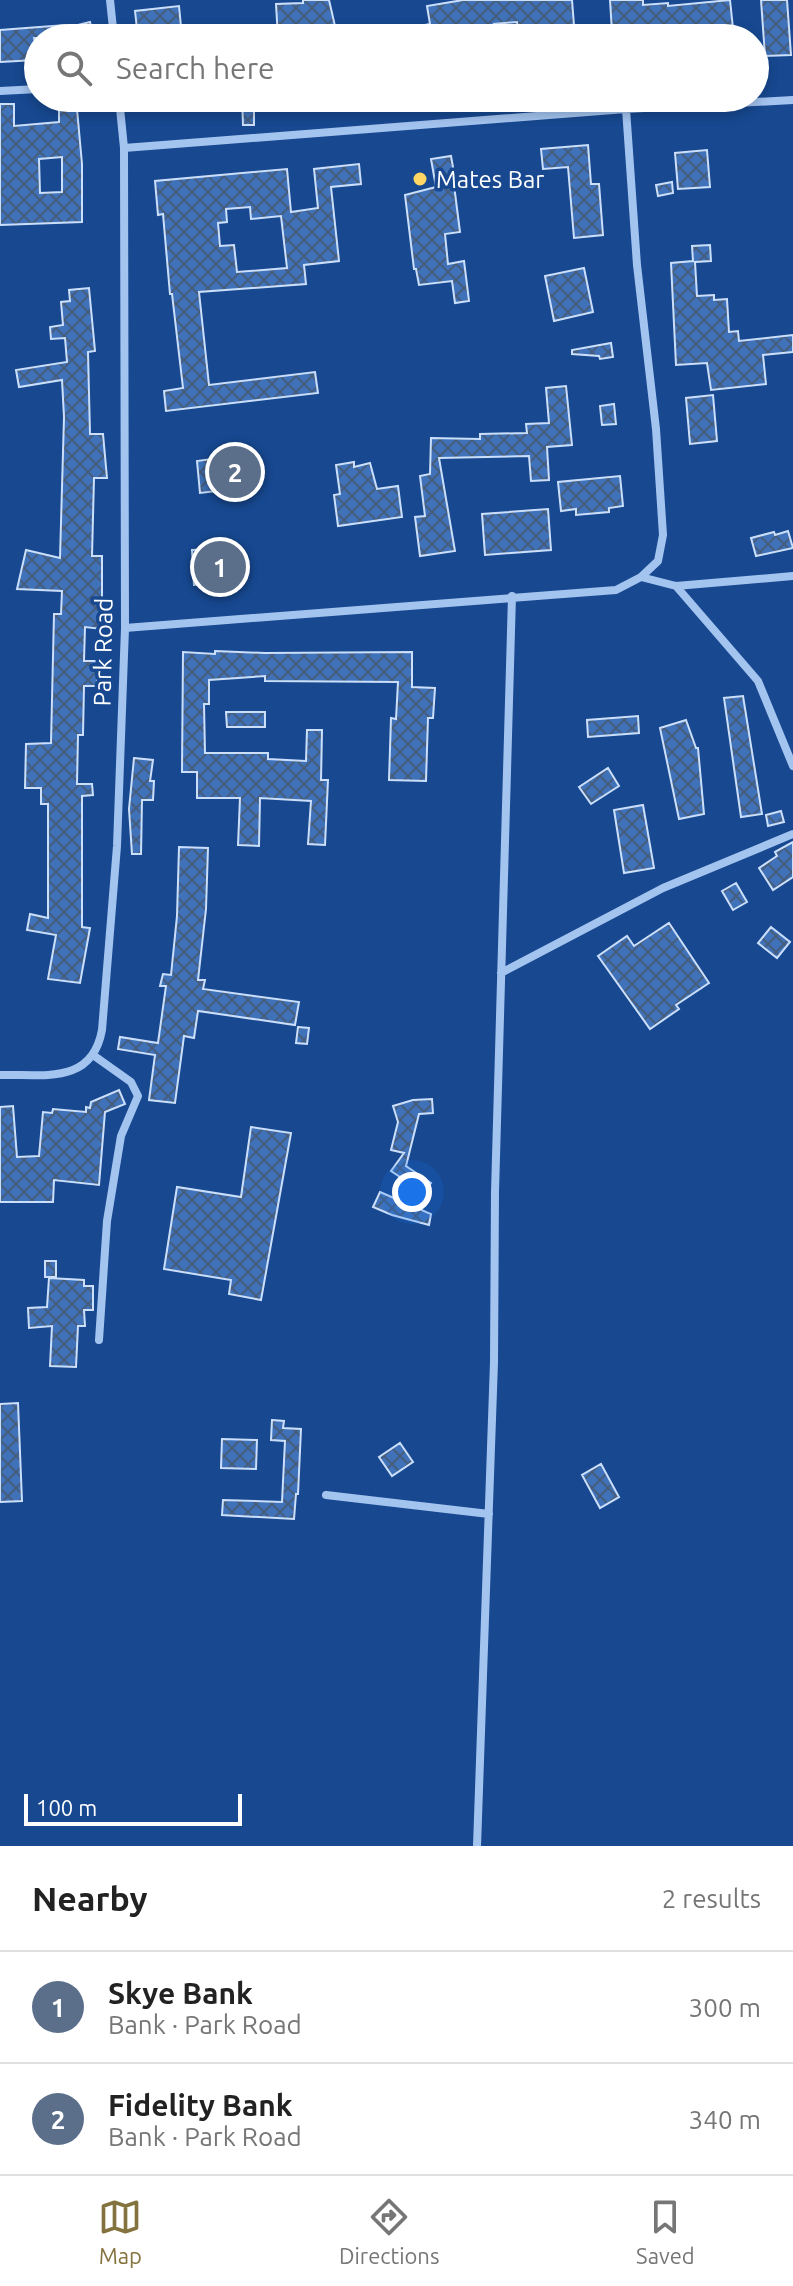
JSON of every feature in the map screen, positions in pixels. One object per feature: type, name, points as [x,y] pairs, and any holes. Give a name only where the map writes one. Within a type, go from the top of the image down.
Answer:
[{"type":"street","points":[[110,0],[113,24]]},
{"type":"street","points":[[0,91],[24,90]]},
{"type":"street","points":[[769,101],[793,100]]},
{"type":"street","name":"Park Road","points":[[93,1055],[102,1030],[117,846],[125,628],[124,148],[120,112]]},
{"type":"street","points":[[124,148],[587,112]]},
{"type":"street","points":[[125,628],[616,590],[641,577],[658,561],[663,535],[656,429],[637,265],[626,112]]},
{"type":"street","points":[[641,577],[676,586],[793,576]]},
{"type":"street","points":[[676,586],[758,681],[793,766]]},
{"type":"street","points":[[477,1846],[489,1514],[512,596]]},
{"type":"street","points":[[501,973],[663,888],[793,834]]},
{"type":"street","points":[[0,1075],[67,1073],[76,1070],[93,1055],[131,1082],[138,1096],[121,1136],[109,1207],[99,1340]]},
{"type":"street","points":[[326,1495],[489,1514]]},
{"type":"building","points":[[303,0],[329,0],[335,24],[277,24],[276,4],[303,3]]},
{"type":"building","points":[[463,0],[572,0],[574,24],[430,24],[427,6]]},
{"type":"building","points":[[610,0],[643,0],[643,5],[668,3],[668,6],[730,0],[733,24],[612,24]]},
{"type":"building","points":[[761,0],[787,0],[791,55],[769,56],[769,24],[763,24]]},
{"type":"building","points":[[179,6],[181,24],[136,24],[135,11]]},
{"type":"building","points":[[24,28],[24,61],[0,62],[0,30]]},
{"type":"building","points":[[0,104],[14,104],[14,126],[59,122],[59,112],[77,112],[82,164],[82,222],[0,225]],"holes":[[[62,157],[62,192],[40,193],[39,159]]]},
{"type":"building","points":[[243,112],[254,112],[254,125],[243,125]]},
{"type":"building","points":[[588,145],[591,184],[599,184],[603,235],[574,238],[568,167],[543,169],[541,149]]},
{"type":"building","points":[[707,150],[710,187],[678,189],[675,153]]},
{"type":"building","points":[[451,156],[460,232],[445,234],[448,264],[464,261],[469,301],[455,303],[452,281],[419,285],[414,269],[405,195],[436,187],[431,159]]},
{"type":"building","points":[[359,164],[361,184],[331,187],[339,261],[304,265],[306,284],[199,292],[209,385],[315,372],[318,393],[166,411],[164,391],[183,388],[163,214],[158,215],[155,181],[287,169],[291,212],[318,208],[314,169]],"holes":[[[250,207],[251,219],[281,216],[287,268],[237,272],[234,245],[220,246],[218,223],[227,222],[226,209]]]},
{"type":"building","points":[[672,182],[673,193],[658,196],[656,185]]},
{"type":"building","points":[[710,245],[711,261],[695,262],[697,296],[714,295],[714,300],[727,299],[729,332],[738,331],[739,341],[793,335],[793,352],[763,355],[766,384],[711,390],[707,363],[676,365],[671,263],[693,261],[692,246]]},
{"type":"building","points":[[584,268],[593,312],[554,321],[545,276]]},
{"type":"building","points":[[89,288],[95,351],[88,352],[90,434],[103,434],[107,478],[94,478],[92,556],[102,556],[102,600],[105,600],[102,629],[85,627],[84,661],[97,661],[97,686],[84,686],[83,735],[78,735],[77,784],[92,784],[93,795],[82,796],[82,927],[90,928],[80,983],[48,979],[56,935],[27,930],[30,914],[48,918],[48,804],[41,804],[41,788],[25,788],[26,744],[51,743],[54,614],[61,614],[62,591],[17,589],[26,550],[60,558],[64,417],[62,380],[19,387],[16,370],[67,362],[65,338],[51,339],[50,327],[63,325],[61,302],[70,301],[69,290]]},
{"type":"building","points":[[611,343],[613,357],[600,359],[599,356],[572,354],[572,350]]},
{"type":"building","points":[[566,386],[572,445],[547,447],[549,480],[531,481],[529,456],[439,458],[455,551],[420,556],[415,517],[425,516],[420,476],[430,474],[431,438],[480,439],[480,434],[527,433],[526,424],[549,423],[546,388]]},
{"type":"building","points":[[713,395],[717,441],[690,444],[686,398]]},
{"type":"building","points":[[614,404],[616,424],[602,425],[600,406]]},
{"type":"building","points":[[248,454],[252,487],[200,493],[197,461]]},
{"type":"building","points":[[354,462],[354,467],[370,463],[377,489],[398,486],[402,517],[338,526],[334,495],[340,494],[336,465]]},
{"type":"building","points":[[620,476],[623,506],[609,508],[609,512],[576,515],[576,509],[561,511],[558,482]]},
{"type":"building","points":[[548,509],[551,550],[485,555],[482,514]]},
{"type":"building","points":[[788,531],[793,548],[756,556],[751,538]]},
{"type":"building","points":[[229,548],[231,583],[194,585],[192,550]]},
{"type":"building","points":[[215,651],[412,652],[412,687],[435,688],[433,718],[428,718],[426,781],[389,780],[391,718],[396,719],[398,682],[265,681],[265,676],[209,680],[209,704],[204,704],[205,753],[268,753],[268,759],[306,761],[307,730],[322,730],[321,780],[328,780],[325,845],[308,844],[311,801],[260,798],[259,846],[238,845],[240,798],[197,798],[197,772],[182,772],[183,652],[215,654]]},
{"type":"building","points":[[743,696],[762,814],[741,817],[724,698]]},
{"type":"building","points":[[226,712],[265,712],[265,727],[227,727]]},
{"type":"building","points":[[638,716],[639,733],[588,737],[587,720]]},
{"type":"building","points":[[686,720],[698,748],[704,814],[679,819],[660,728]]},
{"type":"building","points":[[134,758],[153,760],[150,781],[154,781],[153,800],[142,800],[141,854],[132,854],[129,809]]},
{"type":"building","points":[[608,768],[619,786],[591,804],[579,787]]},
{"type":"building","points":[[643,805],[654,868],[624,873],[614,810]]},
{"type":"building","points":[[781,811],[784,822],[768,826],[766,815]]},
{"type":"building","points":[[793,842],[793,877],[773,890],[759,868],[777,856],[775,852]]},
{"type":"building","points":[[179,847],[208,848],[206,909],[198,980],[205,980],[203,989],[299,1002],[295,1025],[198,1011],[194,1038],[184,1036],[175,1103],[149,1100],[155,1055],[118,1049],[120,1037],[158,1043],[166,986],[160,986],[163,974],[171,975]]},
{"type":"building","points":[[736,883],[747,902],[733,910],[722,891]]},
{"type":"building","points":[[669,923],[709,983],[676,1005],[679,1009],[650,1029],[598,956],[627,936],[634,946]]},
{"type":"building","points":[[771,927],[790,942],[777,958],[758,943]]},
{"type":"building","points":[[298,1027],[309,1028],[307,1044],[296,1043]]},
{"type":"building","points":[[119,1090],[125,1104],[105,1112],[99,1185],[54,1180],[53,1202],[0,1202],[0,1107],[13,1106],[17,1157],[39,1156],[43,1112],[52,1113],[53,1109],[86,1112],[91,1102]]},
{"type":"building","points":[[432,1099],[433,1113],[419,1114],[406,1166],[431,1183],[424,1193],[391,1171],[404,1153],[391,1150],[398,1122],[393,1106]]},
{"type":"building","points":[[251,1127],[291,1133],[261,1300],[229,1294],[231,1280],[164,1269],[177,1187],[241,1197]]},
{"type":"building","points":[[380,1192],[431,1214],[429,1225],[373,1207]]},
{"type":"building","points":[[45,1261],[56,1261],[56,1277],[45,1277]]},
{"type":"building","points":[[49,1278],[84,1280],[84,1286],[93,1286],[93,1310],[84,1310],[85,1326],[78,1326],[76,1367],[50,1366],[52,1326],[29,1328],[28,1308],[47,1307]]},
{"type":"building","points":[[18,1403],[22,1501],[0,1502],[0,1404]]},
{"type":"building","points":[[272,1420],[284,1421],[283,1428],[301,1429],[294,1519],[222,1515],[223,1500],[282,1502],[285,1441],[271,1440]]},
{"type":"building","points":[[222,1439],[257,1440],[256,1469],[221,1468]]},
{"type":"building","points":[[400,1443],[413,1462],[392,1476],[379,1457]]},
{"type":"building","points":[[601,1464],[619,1497],[600,1508],[582,1475]]},
{"type":"place","name":"Mates Bar","points":[[420,179]]},
{"type":"place","name":"Fidelity Bank","points":[[235,472]]},
{"type":"place","name":"Skye Bank","points":[[220,567]]}]
